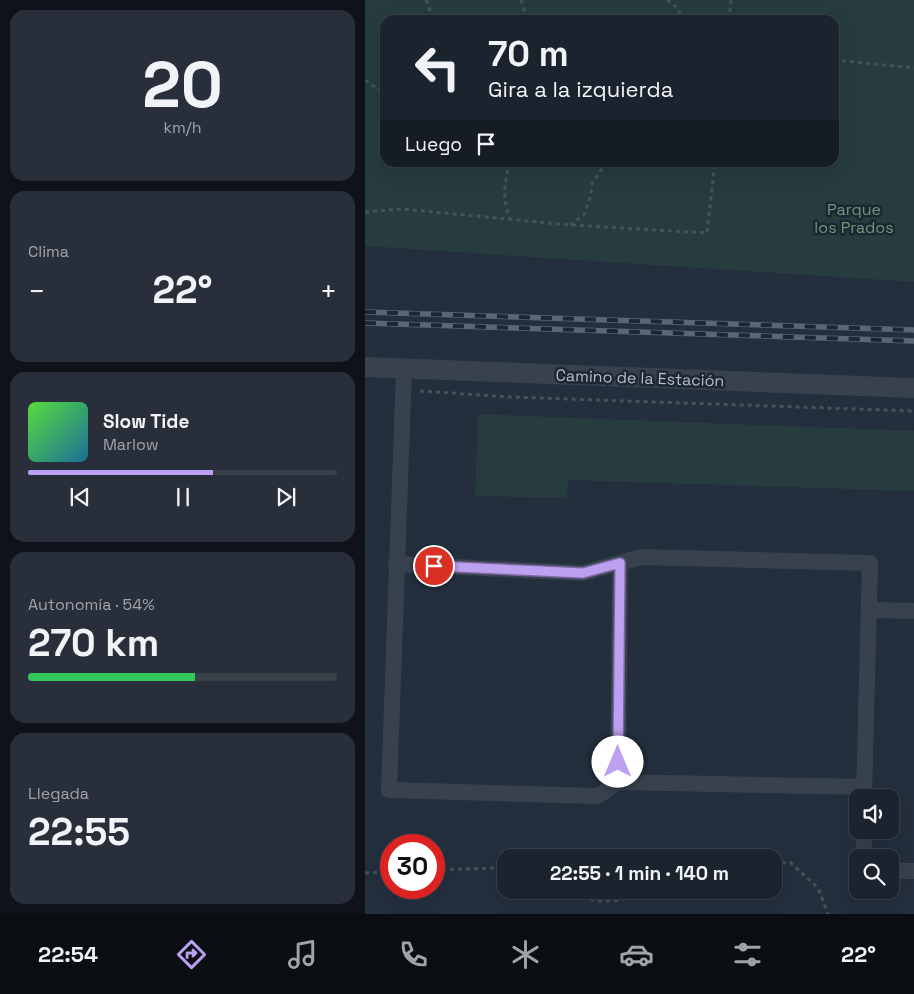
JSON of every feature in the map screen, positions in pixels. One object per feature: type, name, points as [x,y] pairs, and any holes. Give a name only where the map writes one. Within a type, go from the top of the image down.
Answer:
[{"type":"street","name":"Camino de la Estación","points":[[365,367],[914,388]]},
{"type":"street","points":[[404,369],[389,790],[598,796],[618,782],[849,791]]},
{"type":"street","points":[[396,564],[583,573],[641,557],[870,562],[864,789]]},
{"type":"street","points":[[618,782],[620,563]]},
{"type":"street","points":[[870,610],[914,611]]},
{"type":"street","points":[[899,871],[914,871]]},
{"type":"path","points":[[426,0],[432,15]]},
{"type":"path","points":[[521,0],[526,15]]},
{"type":"path","points":[[667,0],[676,7],[681,15]]},
{"type":"path","points":[[730,15],[731,0]]},
{"type":"path","points":[[839,60],[914,68]]},
{"type":"path","points":[[365,80],[380,90]]},
{"type":"path","points":[[508,167],[504,186],[505,207],[510,219]]},
{"type":"path","points":[[569,225],[584,215],[591,196],[593,183],[604,167]]},
{"type":"path","points":[[365,212],[402,209],[569,225],[707,233],[714,167]]},
{"type":"path","points":[[404,390],[511,397],[914,411]]},
{"type":"path","points":[[782,863],[789,862],[817,888],[828,914]]},
{"type":"path","points":[[445,870],[497,868]]},
{"type":"path","points":[[365,873],[380,872]]},
{"type":"path","points":[[591,899],[611,903],[623,899]]},
{"type":"green space","name":"Parque los Prados","points":[[365,0],[914,0],[914,282],[365,246]]},
{"type":"green space","points":[[478,414],[914,431],[914,491],[568,480],[567,498],[475,496]]},
{"type":"railway","points":[[365,312],[914,330]]},
{"type":"railway","points":[[365,323],[914,341]]},
{"type":"route","points":[[434,566],[583,573],[620,563],[618,762]]}]
